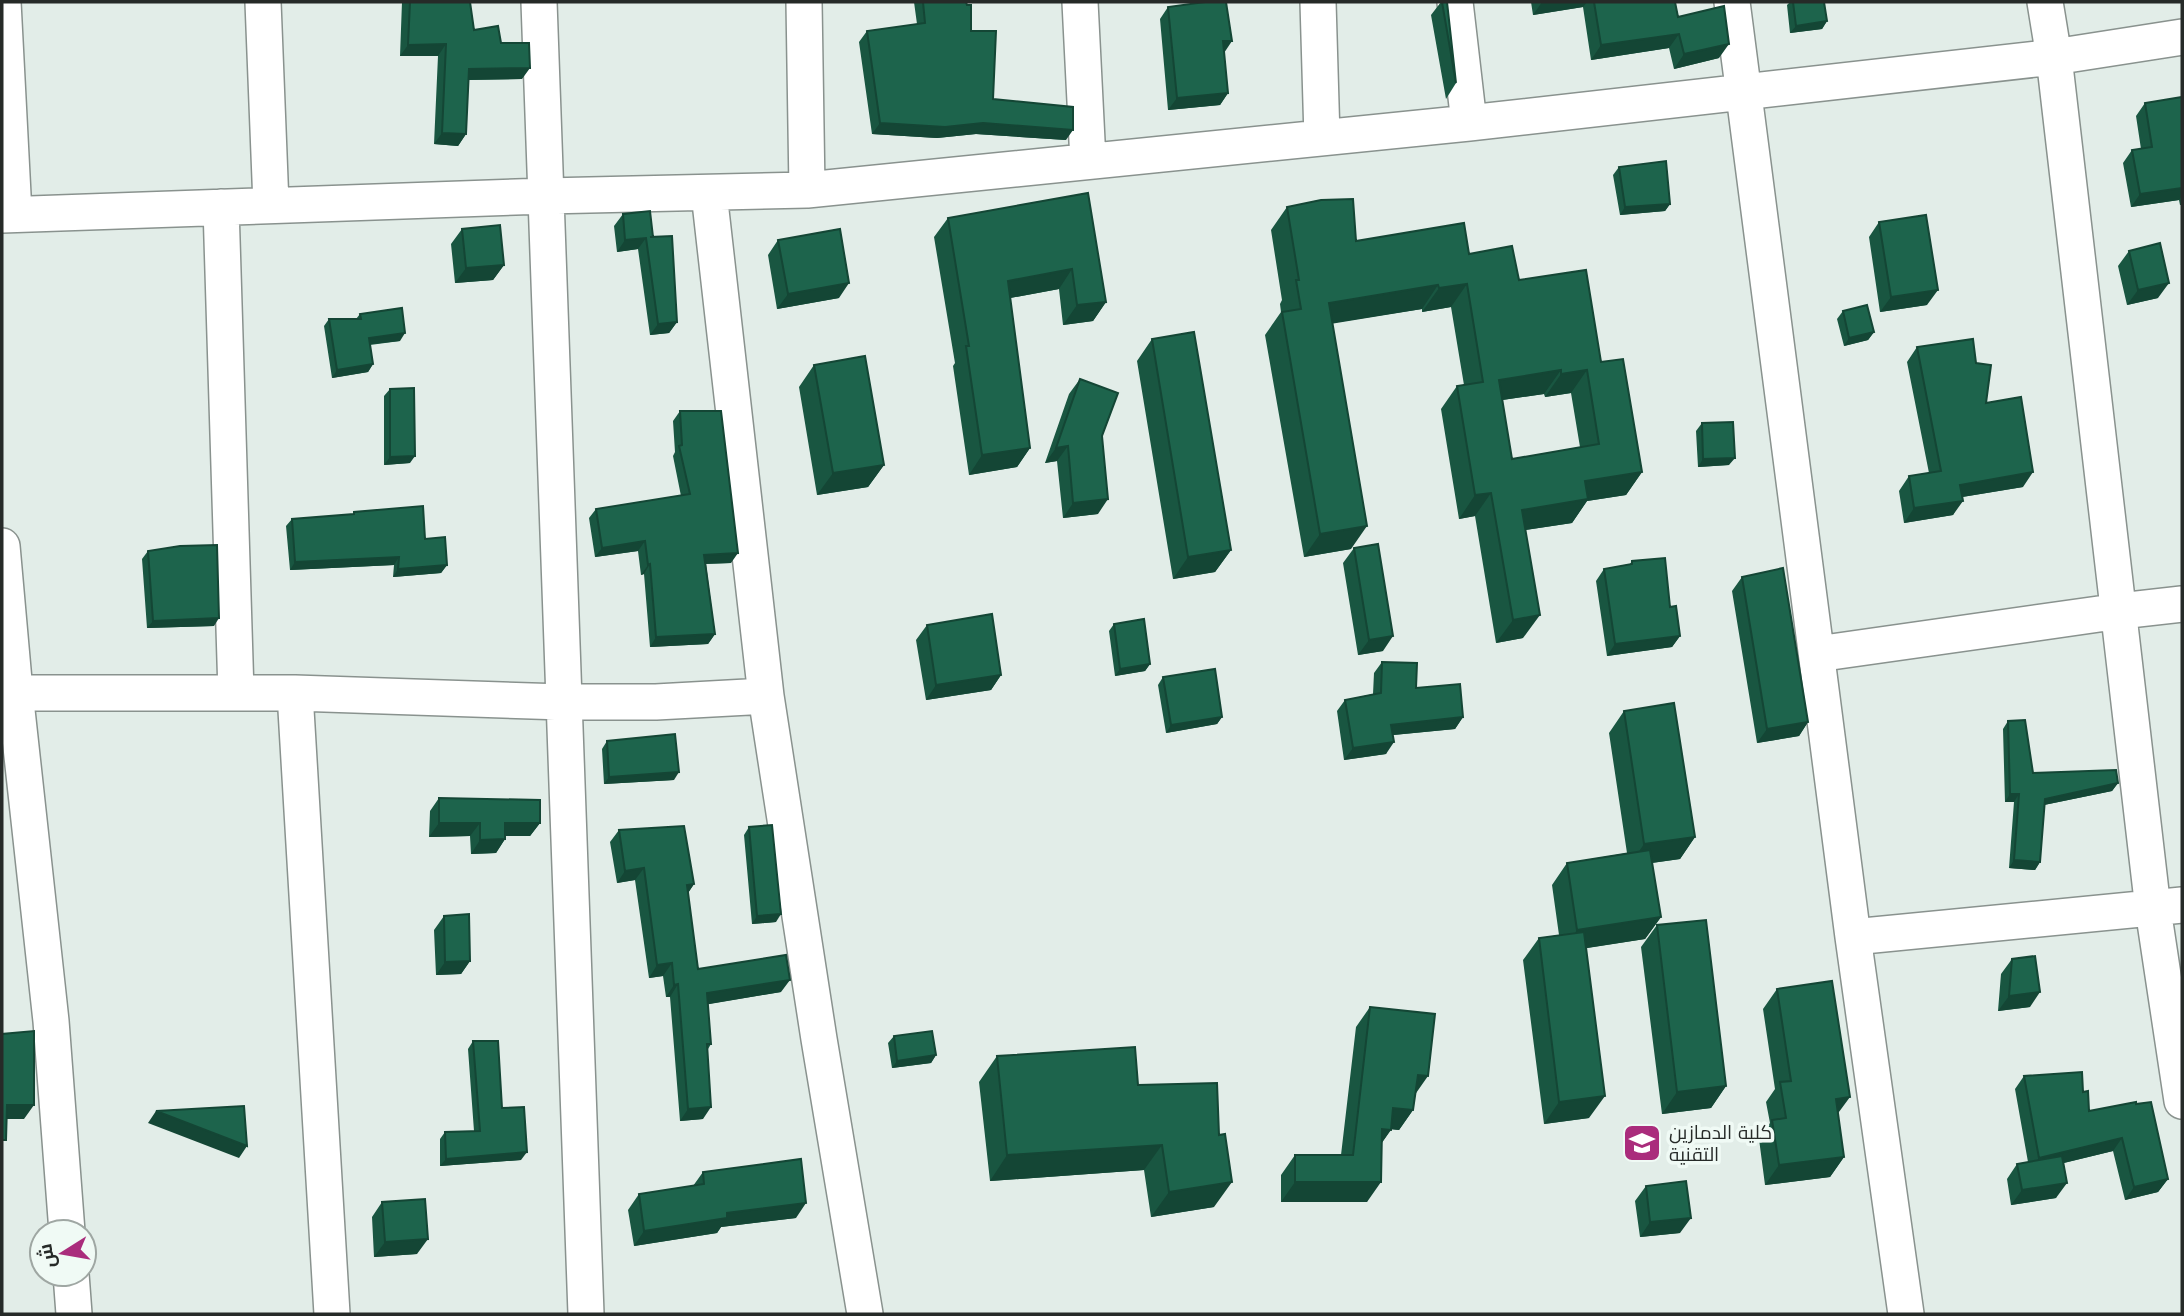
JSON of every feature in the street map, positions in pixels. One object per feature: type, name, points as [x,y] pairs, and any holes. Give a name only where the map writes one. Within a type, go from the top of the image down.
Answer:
[{"type":"street","points":[[3,2],[8,215],[546,196],[807,190],[1469,123],[2054,57],[2182,37]]},
{"type":"street","points":[[263,2],[271,205]]},
{"type":"street","points":[[538,2],[586,1314]]},
{"type":"street","points":[[804,2],[807,190]]},
{"type":"street","points":[[1080,2],[1088,161]]},
{"type":"street","points":[[1318,2],[1322,138]]},
{"type":"street","points":[[1455,2],[1469,123]]},
{"type":"street","points":[[1731,2],[1853,937],[1906,1314]]},
{"type":"street","points":[[2045,2],[2054,57],[2120,611],[2168,907],[2182,1101]]},
{"type":"street","points":[[709,193],[766,696],[865,1314]]},
{"type":"street","points":[[221,207],[236,693]]},
{"type":"street","points":[[2,547],[8,692],[51,1021],[66,1218]]},
{"type":"street","points":[[1817,654],[2182,604]]},
{"type":"street","points":[[8,692],[295,693],[563,702],[656,702],[766,696]]},
{"type":"street","points":[[295,693],[332,1314]]},
{"type":"street","points":[[1853,937],[2168,907]]},
{"type":"street","points":[[72,1288],[74,1314]]},
{"type":"building","points":[[410,2],[470,2],[474,30],[498,26],[501,43],[529,43],[530,68],[469,69],[466,134],[442,133],[446,44],[408,45]]},
{"type":"building","points":[[923,2],[966,2],[971,5],[971,31],[996,31],[993,99],[1073,107],[1073,130],[983,123],[945,127],[880,123],[867,31],[925,23]]},
{"type":"building","points":[[1226,2],[1232,41],[1223,41],[1228,93],[1177,98],[1168,7]]},
{"type":"building","points":[[1442,2],[1447,2],[1456,83]]},
{"type":"building","points":[[1594,2],[1675,2],[1678,17],[1724,6],[1729,44],[1684,54],[1679,34],[1601,45]]},
{"type":"building","points":[[1793,2],[1824,2],[1827,21],[1796,26]]},
{"type":"building","points":[[2182,97],[2182,188],[2140,194],[2132,150],[2152,147],[2145,103]]},
{"type":"building","points":[[1666,161],[1670,204],[1625,207],[1619,167]]},
{"type":"building","points":[[1088,193],[1106,302],[1077,305],[1072,269],[1008,281],[1030,448],[982,455],[966,346],[969,346],[948,218]]},
{"type":"building","points":[[1353,199],[1356,241],[1464,223],[1469,254],[1512,246],[1519,280],[1586,270],[1601,362],[1623,359],[1642,472],[1585,481],[1588,499],[1522,510],[1540,615],[1513,620],[1491,493],[1475,495],[1457,386],[1483,382],[1467,284],[1439,288],[1438,285],[1329,303],[1367,526],[1320,534],[1282,312],[1301,309],[1287,207],[1321,200]],"holes":[[[1561,370],[1561,374],[1587,370],[1599,444],[1512,459],[1499,380]]]},
{"type":"building","points":[[650,211],[653,237],[672,236],[677,322],[658,324],[646,238],[625,240],[623,214]]},
{"type":"building","points":[[1926,215],[1938,290],[1891,297],[1879,222]]},
{"type":"building","points":[[500,225],[504,265],[466,268],[462,229]]},
{"type":"building","points":[[840,229],[849,283],[788,294],[778,240]]},
{"type":"building","points":[[2160,243],[2169,283],[2138,290],[2129,251]]},
{"type":"building","points":[[1867,305],[1874,332],[1849,338],[1843,311]]},
{"type":"building","points":[[402,308],[405,333],[369,338],[373,364],[337,370],[329,319],[361,319],[360,314]]},
{"type":"building","points":[[1194,332],[1231,550],[1188,557],[1152,339]]},
{"type":"building","points":[[1973,339],[1976,363],[1991,365],[1986,403],[2021,397],[2033,472],[1960,485],[1963,501],[1914,508],[1909,476],[1941,471],[1917,347]]},
{"type":"building","points":[[865,356],[884,465],[833,473],[814,365]]},
{"type":"building","points":[[1080,379],[1118,393],[1102,436],[1108,499],[1073,503],[1068,446],[1056,448]]},
{"type":"building","points":[[414,388],[415,456],[390,457],[390,389]]},
{"type":"building","points":[[680,411],[721,411],[738,553],[704,555],[715,634],[656,637],[650,564],[648,565],[645,541],[602,548],[596,509],[690,494],[679,446],[682,445]]},
{"type":"building","points":[[1733,422],[1735,458],[1703,459],[1702,423]]},
{"type":"building","points":[[423,506],[425,539],[445,537],[447,565],[398,569],[399,557],[295,562],[292,519]]},
{"type":"building","points":[[1378,544],[1393,636],[1369,640],[1354,548]]},
{"type":"building","points":[[217,545],[219,618],[153,621],[148,551],[180,546]]},
{"type":"building","points":[[1665,558],[1670,607],[1676,606],[1680,636],[1615,644],[1604,569],[1632,564],[1632,561]]},
{"type":"building","points":[[1783,568],[1808,722],[1767,729],[1742,577]]},
{"type":"building","points":[[992,614],[1001,675],[936,685],[927,625]]},
{"type":"building","points":[[1144,619],[1150,664],[1120,669],[1114,624]]},
{"type":"building","points":[[1382,662],[1417,663],[1416,688],[1460,684],[1463,717],[1391,725],[1394,742],[1353,748],[1345,700],[1381,693]]},
{"type":"building","points":[[1215,669],[1222,717],[1171,725],[1163,677]]},
{"type":"building","points":[[1674,703],[1695,837],[1644,844],[1624,711]]},
{"type":"building","points":[[2025,720],[2033,773],[2116,770],[2118,783],[2045,799],[2040,862],[2014,860],[2019,794],[2010,794],[2008,721]]},
{"type":"building","points":[[675,734],[679,772],[609,777],[607,741]]},
{"type":"building","points":[[439,798],[540,800],[540,823],[505,823],[505,839],[480,840],[480,823],[439,823]]},
{"type":"building","points":[[772,825],[781,914],[757,916],[749,827]]},
{"type":"building","points":[[684,826],[694,884],[687,885],[698,969],[786,955],[790,980],[707,993],[711,1044],[707,1044],[711,1107],[688,1109],[678,984],[674,985],[672,963],[657,965],[644,868],[625,871],[619,830]]},
{"type":"building","points":[[1650,850],[1661,917],[1577,930],[1567,863]]},
{"type":"building","points":[[469,914],[470,961],[445,962],[444,916]]},
{"type":"building","points":[[1706,920],[1726,1086],[1677,1092],[1657,925]]},
{"type":"building","points":[[1584,932],[1605,1096],[1559,1102],[1539,938]]},
{"type":"building","points":[[2035,956],[2040,992],[2009,996],[2012,959]]},
{"type":"building","points":[[1832,981],[1850,1097],[1836,1099],[1844,1157],[1779,1165],[1772,1120],[1786,1118],[1780,1082],[1791,1081],[1777,989]]},
{"type":"building","points":[[1370,1007],[1435,1014],[1428,1076],[1418,1075],[1413,1110],[1393,1108],[1391,1130],[1382,1129],[1381,1182],[1295,1182],[1295,1155],[1353,1155]]},
{"type":"building","points":[[34,1031],[34,1105],[7,1105],[6,1140],[2,1140],[2,1034]]},
{"type":"building","points":[[932,1031],[936,1055],[897,1061],[894,1036]]},
{"type":"building","points":[[473,1041],[498,1041],[502,1108],[524,1107],[527,1152],[446,1159],[445,1132],[480,1131]]},
{"type":"building","points":[[1135,1047],[1138,1085],[1217,1083],[1219,1135],[1225,1134],[1232,1182],[1169,1192],[1162,1145],[1007,1155],[997,1056]]},
{"type":"building","points":[[2082,1072],[2083,1092],[2088,1091],[2089,1111],[2136,1102],[2151,1102],[2168,1179],[2134,1187],[2122,1138],[2039,1158],[2024,1076]]},
{"type":"building","points":[[244,1106],[247,1146],[156,1111]]},
{"type":"building","points":[[2062,1156],[2067,1183],[2022,1190],[2017,1164]]},
{"type":"building","points":[[801,1159],[806,1203],[727,1213],[727,1218],[644,1231],[639,1194],[704,1184],[703,1172]]},
{"type":"building","points":[[1686,1181],[1691,1218],[1650,1222],[1646,1186]]},
{"type":"building","points":[[425,1199],[428,1239],[385,1242],[382,1202]]},
{"type":"place","name":"كلية الدمازين التقنية","points":[[1642,1143]]}]
